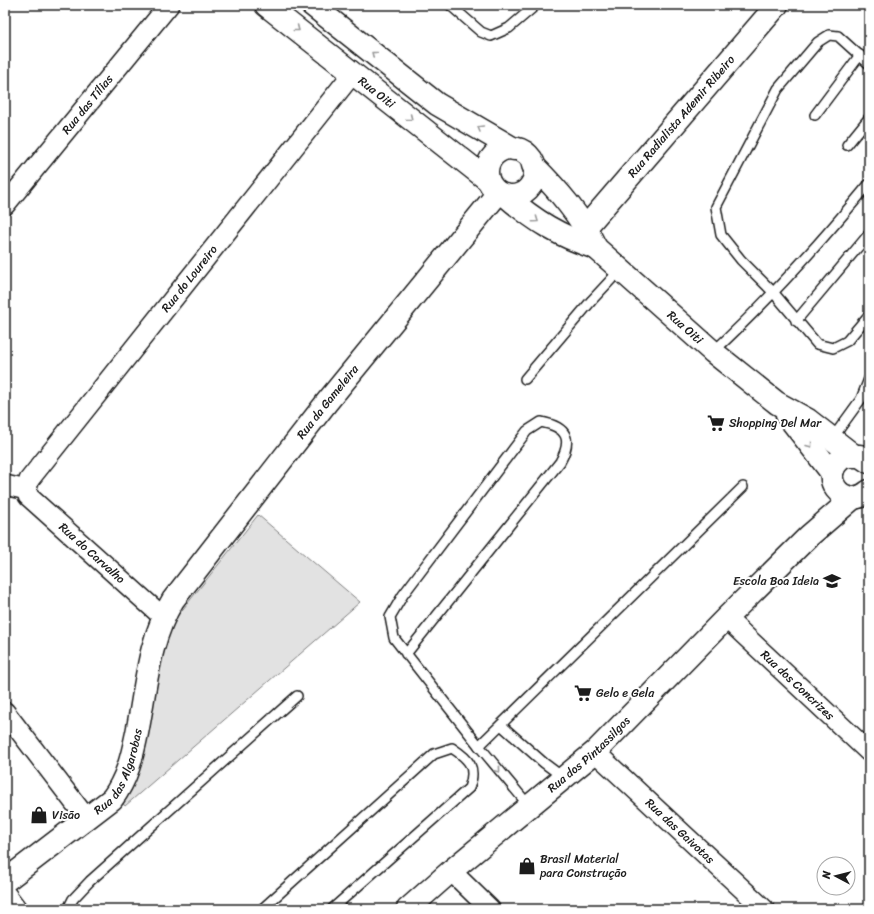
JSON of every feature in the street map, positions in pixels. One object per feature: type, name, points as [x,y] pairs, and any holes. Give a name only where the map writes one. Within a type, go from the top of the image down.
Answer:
[{"type":"street","name":"Rua das Tílias","points":[[5,205],[169,5]]},
{"type":"street","name":"Rua Oiti","points":[[266,5],[525,212],[551,230],[572,241],[596,248]]},
{"type":"street","points":[[312,5],[438,104],[514,149],[528,155],[533,165],[534,174],[529,188],[517,195],[498,189],[487,172],[491,159],[502,150],[514,149]]},
{"type":"street","name":"Rua Radialista Ademir Ribeiro","points":[[586,228],[777,5]]},
{"type":"street","name":"Rua do Loureiro","points":[[27,488],[29,480],[187,279],[353,73]]},
{"type":"street","name":"Rua Oiti","points":[[533,165],[551,183],[586,228],[596,248],[713,352],[777,404],[853,491]]},
{"type":"street","name":"Rua da Gameleira","points":[[163,617],[173,600],[327,402],[498,189]]},
{"type":"street","name":"Rua Oiti","points":[[777,404],[808,420],[861,459]]},
{"type":"street","name":"Rua dos Pintassilgos","points":[[408,909],[451,871],[596,752],[726,618],[853,491],[839,460],[861,459]]},
{"type":"street","points":[[5,485],[27,488]]},
{"type":"street","name":"Rua do Carvalho","points":[[27,488],[28,496],[163,617]]},
{"type":"street","name":"Rua das Algarobas","points":[[5,881],[112,799],[122,786],[128,773],[142,708],[150,655],[163,617]]},
{"type":"street","name":"Rua dos Concrizes","points":[[726,618],[869,752]]},
{"type":"street","points":[[5,712],[87,819]]},
{"type":"street","name":"Rua das Gaivotas","points":[[596,752],[764,909]]},
{"type":"street","points":[[451,871],[490,909]]},
{"type":"street","points":[[5,893],[17,909]]},
{"type":"lane","points":[[450,5],[481,32],[491,36],[509,28],[536,5]]},
{"type":"lane","points":[[869,64],[838,36],[829,35],[818,42],[778,89],[716,207],[721,235],[741,260],[773,292],[796,321],[818,344],[833,348],[847,341],[869,315]]},
{"type":"lane","points":[[815,115],[860,55]]},
{"type":"lane","points":[[847,145],[869,118]]},
{"type":"lane","points":[[713,352],[741,327],[868,189]]},
{"type":"lane","points":[[796,321],[869,234]]},
{"type":"lane","points":[[524,379],[620,270]]},
{"type":"lane","points":[[832,439],[860,399],[869,379]]},
{"type":"lane","points":[[406,654],[560,462],[568,449],[566,436],[555,425],[541,422],[527,431],[402,595],[390,617],[394,638],[406,654],[479,746],[530,806]]},
{"type":"lane","points":[[479,746],[743,487]]},
{"type":"lane","points":[[68,909],[73,899],[90,881],[298,696]]},
{"type":"lane","points":[[501,724],[544,763],[564,778]]},
{"type":"lane","points":[[262,909],[434,754],[452,748],[463,756],[471,765],[473,778],[469,788],[332,909]]},
{"type":"shaded area","points":[[258,515],[360,602],[125,806],[120,800],[164,646],[175,619]]},
{"type":"place","name":"Shopping Del Mar","points":[[716,423]]},
{"type":"place","name":"Escola Boa Ideia","points":[[832,581]]},
{"type":"place","name":"Gelo e Gela","points":[[583,693]]},
{"type":"place","name":"Visão","points":[[39,815]]},
{"type":"place","name":"Brasil Material para Construção","points":[[527,866]]}]
